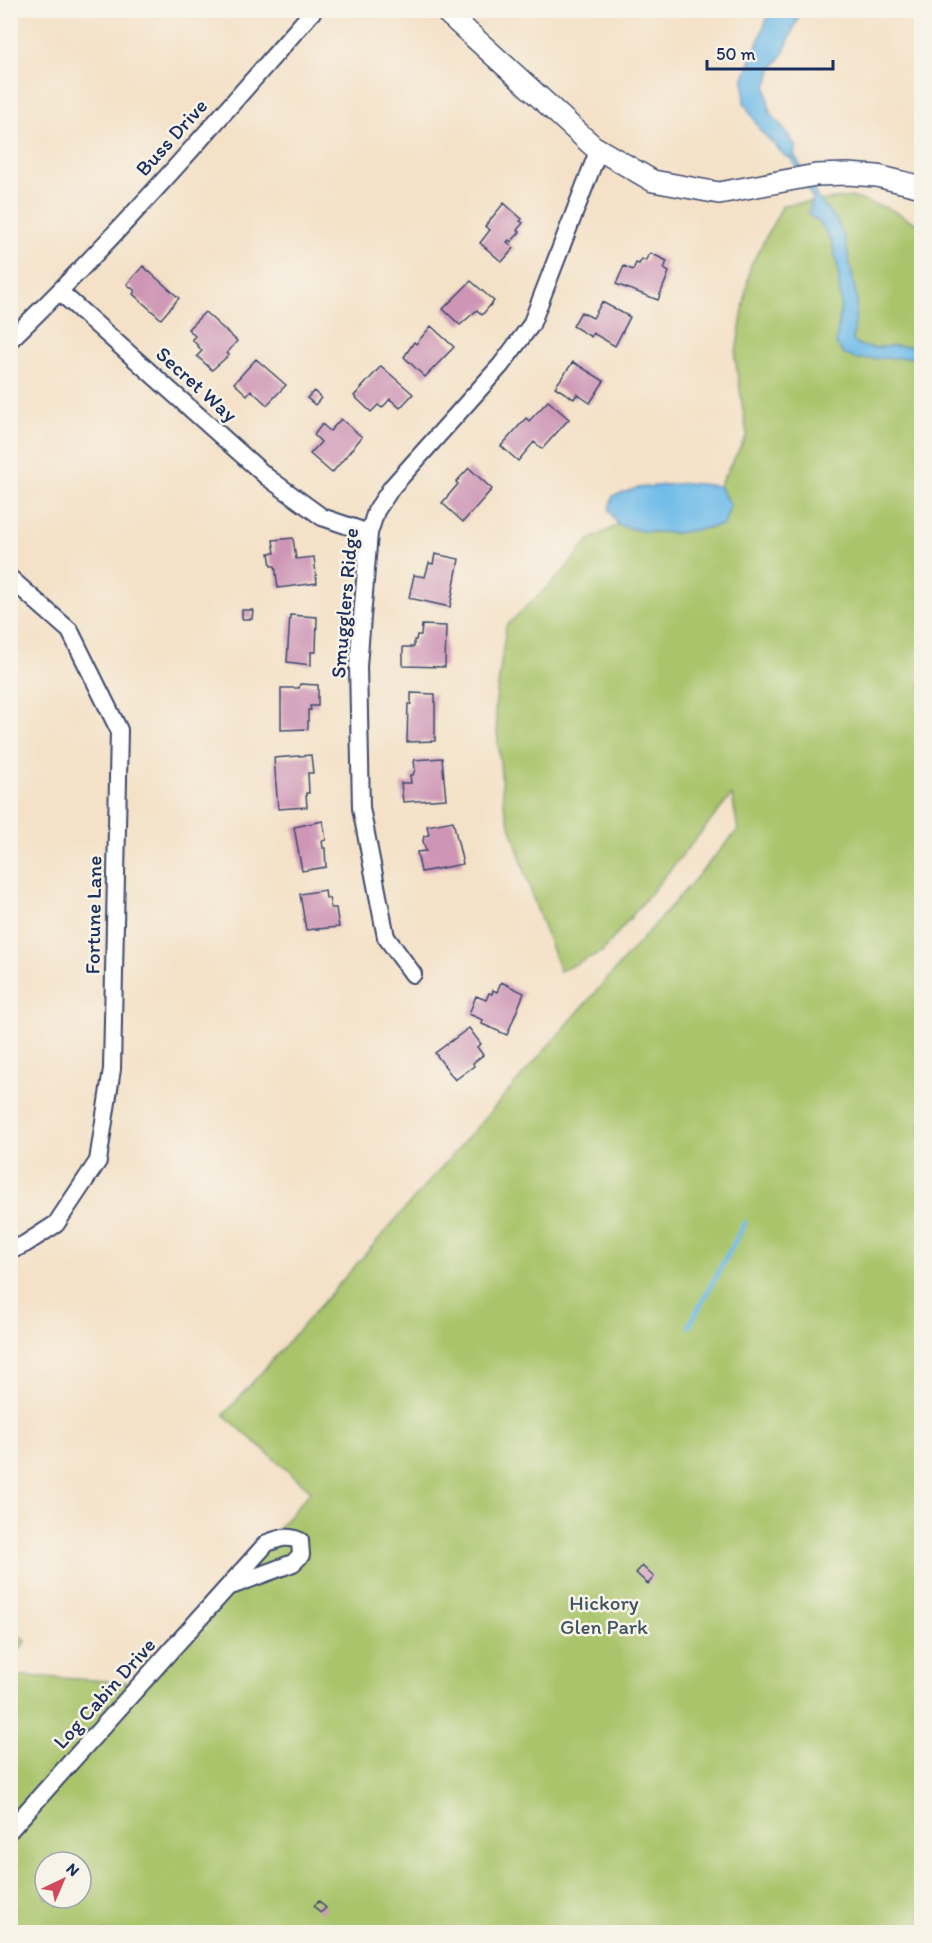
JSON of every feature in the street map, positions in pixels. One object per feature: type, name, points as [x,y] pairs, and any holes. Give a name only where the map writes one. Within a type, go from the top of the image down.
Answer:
[{"type":"street","name":"Buss Drive","points":[[60,292],[232,104],[314,10]]},
{"type":"street","points":[[444,10],[599,149],[653,181],[719,193],[816,175],[847,174],[877,176],[921,187]]},
{"type":"street","name":"Smugglers Ridge","points":[[413,974],[386,937],[361,808],[358,666],[369,533],[376,512],[392,487],[501,365],[531,325],[599,149]]},
{"type":"street","points":[[10,340],[60,292]]},
{"type":"street","name":"Secret Way","points":[[60,292],[267,477],[322,517],[369,533]]},
{"type":"street","name":"Fortune Lane","points":[[10,578],[70,632],[119,730],[112,1069],[98,1161],[56,1224],[10,1251]]},
{"type":"street","name":"Log Cabin Drive","points":[[10,1830],[231,1586]]},
{"type":"green space","name":"Hickory Glen Park","points":[[851,197],[890,209],[921,226],[921,1932],[11,1932],[10,1675],[143,1683],[311,1491],[224,1415],[738,830],[732,795],[602,952],[560,971],[534,901],[504,806],[495,708],[506,626],[563,572],[589,540],[618,525],[642,531],[676,533],[724,525],[730,505],[719,486],[747,435],[735,358],[750,267],[783,205]]},
{"type":"green space","points":[[11,1628],[26,1641],[11,1659]]},
{"type":"water","points":[[770,11],[801,11],[783,54],[772,69],[766,86],[770,113],[797,148],[794,154],[818,198],[837,221],[845,239],[857,299],[853,341],[861,346],[874,348],[921,347],[921,357],[856,359],[844,354],[836,344],[841,306],[838,268],[832,242],[820,223],[808,214],[813,199],[790,157],[786,157],[760,130],[744,102],[744,78]]},
{"type":"water","points":[[686,483],[719,486],[730,505],[724,525],[676,533],[642,531],[618,525],[609,510],[613,496],[637,488]]},
{"type":"building","points":[[504,203],[522,219],[520,221],[523,223],[517,230],[520,232],[511,242],[509,240],[507,242],[514,248],[502,262],[480,243],[490,230],[485,226]]},
{"type":"building","points":[[650,253],[667,261],[664,269],[669,272],[658,300],[616,284],[624,266],[633,270],[636,263],[639,264],[642,259],[645,261]]},
{"type":"building","points":[[143,266],[179,298],[161,319],[133,294],[135,291],[127,284]]},
{"type":"building","points":[[471,281],[494,301],[482,315],[477,310],[460,325],[443,309]]},
{"type":"building","points":[[602,302],[630,317],[615,346],[593,333],[591,337],[573,326],[581,312],[593,318]]},
{"type":"building","points":[[205,312],[237,341],[227,353],[229,355],[212,370],[197,356],[202,351],[192,339],[195,336],[188,329]]},
{"type":"building","points":[[431,326],[454,347],[425,377],[404,357],[414,342],[416,344]]},
{"type":"building","points":[[256,359],[286,385],[267,405],[251,390],[247,395],[234,383]]},
{"type":"building","points":[[573,362],[604,381],[590,403],[577,394],[574,399],[555,387]]},
{"type":"building","points":[[381,366],[413,394],[400,408],[390,399],[382,408],[378,405],[371,412],[354,396]]},
{"type":"building","points":[[314,391],[321,398],[315,405],[307,398]]},
{"type":"building","points":[[548,401],[569,419],[542,449],[534,442],[518,461],[501,446],[526,418],[529,421]]},
{"type":"building","points":[[341,419],[362,437],[332,473],[310,454],[321,442],[314,435],[322,424],[330,431]]},
{"type":"building","points":[[469,468],[492,489],[463,522],[442,503]]},
{"type":"building","points":[[293,538],[296,559],[314,557],[317,583],[278,588],[275,566],[271,566],[269,553],[275,553],[273,540]]},
{"type":"building","points":[[435,554],[459,559],[450,607],[409,598],[414,575],[425,577],[429,563],[433,564]]},
{"type":"building","points":[[242,610],[253,610],[252,619],[242,619]]},
{"type":"building","points":[[290,615],[317,617],[316,652],[311,652],[311,665],[287,662]]},
{"type":"building","points":[[422,625],[446,626],[445,667],[403,666],[403,647],[414,647],[414,640],[417,635],[421,635]]},
{"type":"building","points":[[300,684],[318,685],[318,706],[310,706],[311,710],[308,710],[308,729],[281,730],[281,688],[299,688]]},
{"type":"building","points":[[411,693],[435,694],[435,741],[407,742],[408,704],[411,704]]},
{"type":"building","points":[[311,755],[313,773],[308,773],[307,807],[278,809],[274,758]]},
{"type":"building","points":[[442,758],[446,799],[403,802],[401,783],[411,783],[410,775],[413,775],[415,770],[414,760]]},
{"type":"building","points":[[323,821],[326,840],[322,841],[323,848],[325,848],[326,867],[302,871],[294,827]]},
{"type":"building","points":[[453,821],[463,864],[421,872],[417,852],[426,851],[423,841],[424,836],[429,835],[427,826]]},
{"type":"building","points":[[325,890],[331,908],[336,908],[339,927],[306,930],[300,894]]},
{"type":"building","points":[[501,982],[524,993],[507,1035],[482,1024],[483,1020],[469,1014],[476,996],[486,1000],[493,990],[497,992]]},
{"type":"building","points":[[469,1028],[481,1044],[477,1047],[483,1055],[473,1063],[474,1066],[455,1080],[435,1053]]},
{"type":"building","points":[[642,1566],[654,1577],[648,1584],[636,1573]]},
{"type":"building","points":[[319,1901],[326,1908],[320,1913],[314,1906]]},
{"type":"waterway","points":[[689,1326],[745,1223]]}]
